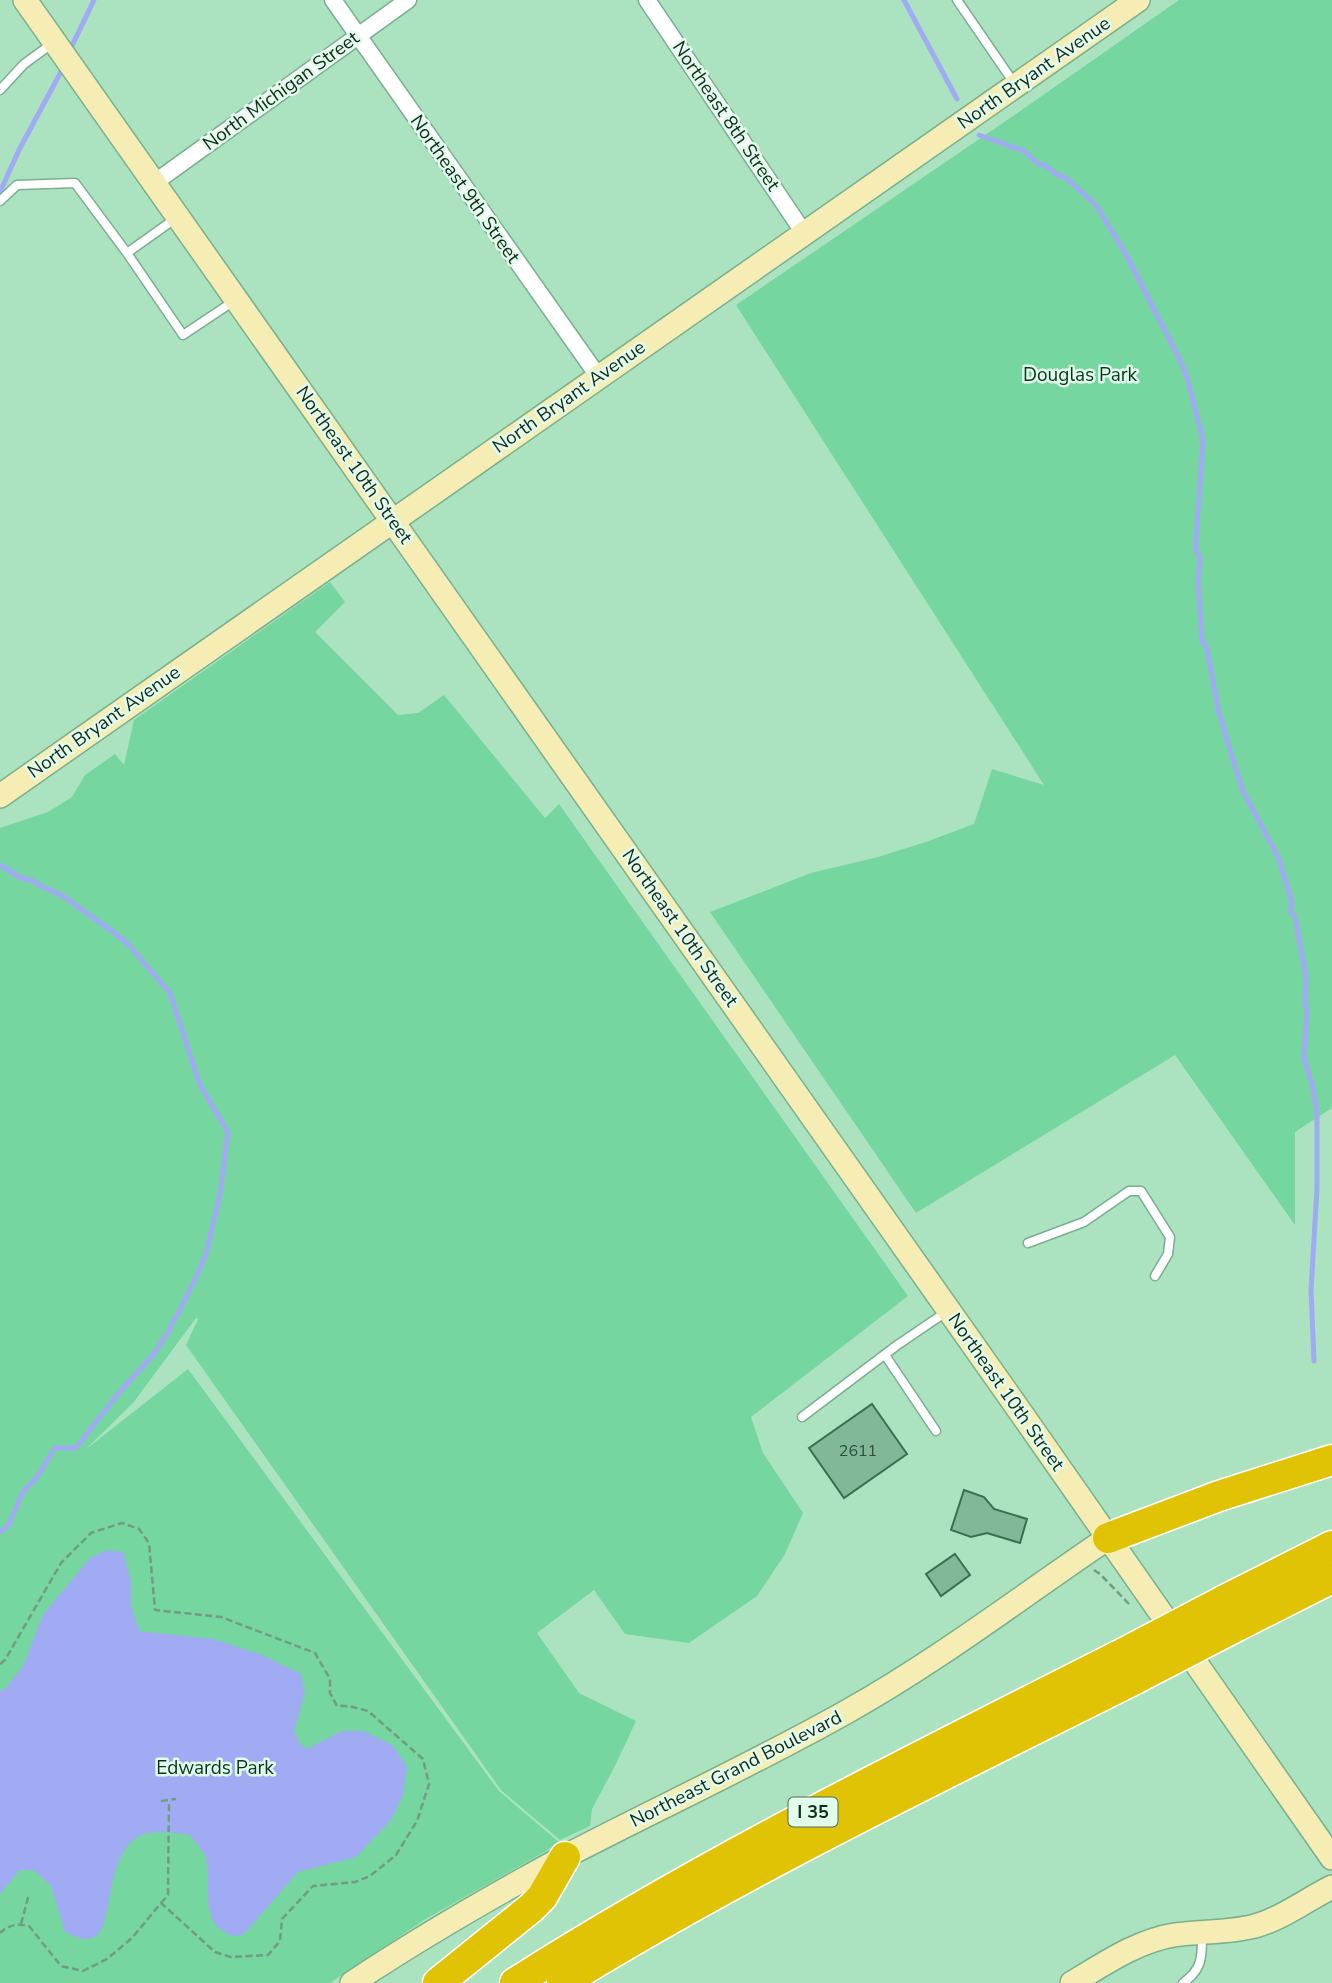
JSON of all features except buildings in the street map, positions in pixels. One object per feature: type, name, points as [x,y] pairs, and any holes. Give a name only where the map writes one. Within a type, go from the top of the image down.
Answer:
[{"type":"highway","points":[[1108,1538],[1219,1496],[1332,1460]]},
{"type":"highway","name":"I 35","points":[[562,1983],[714,1893],[1127,1667],[1230,1614],[1332,1546]]},
{"type":"highway","name":"I 35","points":[[1230,1614],[1332,1578]]},
{"type":"highway","name":"I 35","points":[[514,1983],[572,1946],[716,1863],[1127,1667]]},
{"type":"highway","points":[[438,1983],[531,1908],[542,1897],[565,1857]]},
{"type":"main road","name":"Northeast 10th Street","points":[[25,0],[1332,1858]]},
{"type":"main road","name":"North Bryant Avenue","points":[[0,796],[1138,0]]},
{"type":"main road","name":"Northeast Grand Boulevard","points":[[352,1983],[460,1916],[565,1857],[777,1749],[870,1698],[938,1657],[1108,1538]]},
{"type":"main road","points":[[1072,1983],[1147,1942],[1172,1936],[1254,1926],[1282,1916],[1332,1888]]},
{"type":"street","name":"Northeast 9th Street","points":[[333,0],[598,376]]},
{"type":"street","name":"North Michigan Street","points":[[154,183],[408,0]]},
{"type":"street","name":"Northeast 8th Street","points":[[647,0],[804,233]]},
{"type":"lane","points":[[957,0],[1016,85]]},
{"type":"lane","points":[[0,90],[24,64],[55,42]]},
{"type":"lane","points":[[0,201],[17,185],[75,183],[183,335],[237,299]]},
{"type":"lane","points":[[127,253],[178,216]]},
{"type":"lane","points":[[1028,1243],[1084,1222],[1129,1191],[1141,1191],[1170,1237],[1168,1254],[1156,1276]]},
{"type":"lane","points":[[802,1417],[949,1311]]},
{"type":"lane","points":[[885,1355],[936,1431]]},
{"type":"lane","points":[[1183,1983],[1194,1975],[1202,1958],[1202,1933]]},
{"type":"path","points":[[0,1664],[5,1660],[61,1563],[91,1533],[122,1523],[139,1529],[149,1543],[155,1610],[221,1617],[315,1653],[331,1679],[330,1693],[337,1706],[368,1710],[423,1759],[429,1784],[417,1821],[396,1855],[370,1876],[355,1882],[313,1886],[282,1919],[280,1941],[268,1955],[231,1957],[215,1952],[161,1903]]},
{"type":"path","points":[[161,1801],[176,1799]]},
{"type":"path","points":[[0,1933],[7,1927],[21,1924],[29,1926],[61,1966],[83,1971],[107,1959],[132,1938],[167,1895],[169,1801]]},
{"type":"path","points":[[21,1924],[29,1894]]},
{"type":"green space","name":"Douglas Park","points":[[1179,0],[1332,0],[1332,1108],[1295,1132],[1295,1225],[1175,1055],[916,1213],[710,912],[811,873],[878,857],[974,824],[992,769],[1044,785],[736,305]]},
{"type":"green space","name":"Edwards Park","points":[[330,582],[345,602],[315,632],[398,715],[418,713],[444,695],[545,818],[559,804],[908,1296],[751,1417],[763,1453],[803,1513],[785,1554],[757,1596],[689,1643],[625,1634],[594,1590],[537,1633],[579,1693],[636,1721],[592,1809],[590,1826],[560,1840],[501,1790],[186,1345],[198,1319],[196,1318],[133,1403],[85,1450],[188,1369],[499,1791],[560,1843],[424,1920],[330,1983],[0,1983],[0,828],[48,812],[72,797],[85,775],[115,754],[124,765],[134,720]]},
{"type":"water","points":[[107,1550],[123,1552],[131,1581],[131,1606],[139,1631],[213,1639],[262,1655],[301,1674],[305,1693],[294,1731],[299,1742],[307,1749],[342,1731],[364,1731],[392,1745],[407,1766],[403,1795],[391,1820],[356,1857],[298,1872],[244,1934],[236,1936],[226,1933],[211,1917],[206,1858],[190,1835],[146,1833],[129,1844],[115,1872],[102,1929],[92,1938],[81,1938],[65,1932],[51,1886],[34,1870],[20,1870],[0,1894],[0,1690],[4,1690],[23,1666],[43,1615],[90,1558]]},
{"type":"waterway","points":[[69,52],[94,0]]},
{"type":"waterway","points":[[904,0],[957,99]]},
{"type":"waterway","points":[[0,192],[63,68]]},
{"type":"waterway","points":[[979,135],[1024,151],[1038,164],[1065,177],[1096,205],[1127,256],[1187,377],[1203,440],[1196,539],[1196,550],[1200,558],[1198,579],[1202,642],[1206,645],[1219,712],[1243,791],[1279,859],[1292,902],[1291,912],[1295,917],[1306,976],[1304,1057],[1314,1092],[1317,1115],[1317,1189],[1311,1290],[1314,1361]]},
{"type":"waterway","points":[[0,865],[21,878],[34,881],[63,896],[116,934],[129,945],[170,993],[200,1085],[228,1132],[220,1194],[206,1254],[169,1331],[153,1355],[76,1448],[55,1448],[37,1477],[23,1492],[8,1526],[0,1532]]}]
